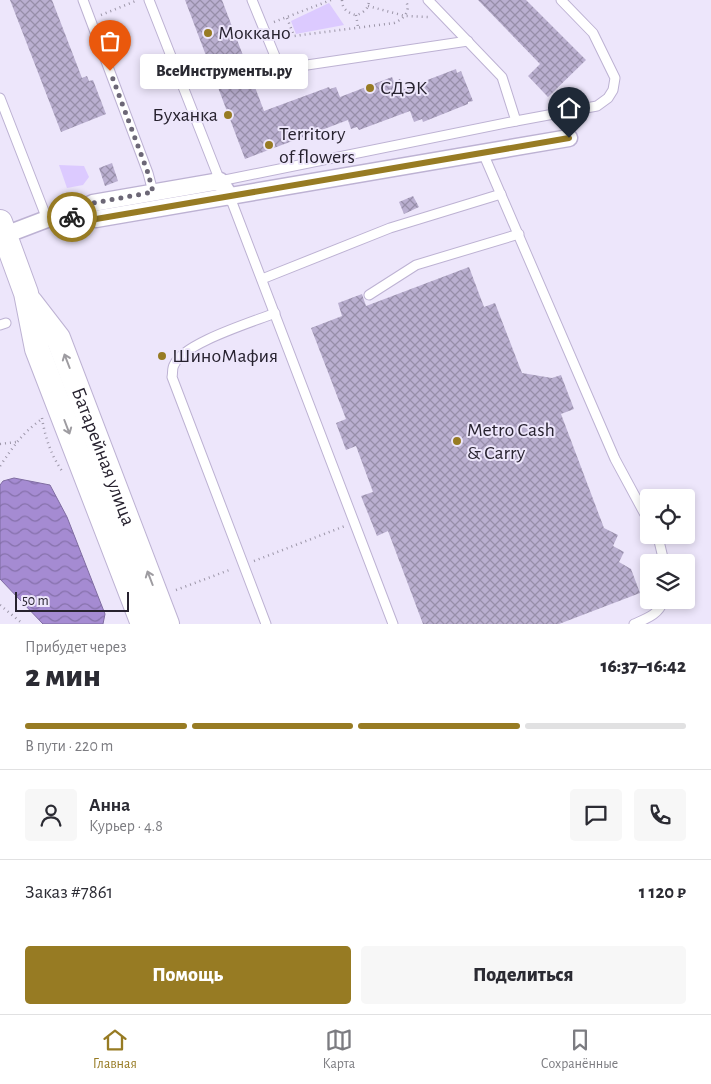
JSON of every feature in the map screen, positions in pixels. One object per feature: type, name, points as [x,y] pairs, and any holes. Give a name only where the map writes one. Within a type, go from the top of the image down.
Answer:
[{"type":"main road","name":"Батарейная улица","points":[[2,228],[26,298],[37,349],[143,624]]},
{"type":"main road","name":"Батарейная улица","points":[[26,298],[58,338],[167,624]]},
{"type":"street","points":[[55,218],[96,219],[569,138]]},
{"type":"street","points":[[2,228],[55,218],[93,203],[220,181],[230,197]]},
{"type":"lane","points":[[83,0],[148,173],[153,192]]},
{"type":"lane","points":[[149,0],[220,181],[597,106],[608,98],[613,90],[615,78],[594,33],[561,0]]},
{"type":"lane","points":[[252,0],[261,26],[278,61],[287,68],[468,41]]},
{"type":"lane","points":[[428,0],[502,76],[516,121]]},
{"type":"lane","points":[[0,98],[55,218]]},
{"type":"lane","points":[[483,153],[615,459],[640,505]]},
{"type":"lane","points":[[262,279],[390,228],[502,194]]},
{"type":"lane","points":[[230,197],[393,624]]},
{"type":"lane","points":[[369,295],[416,265],[519,234]]},
{"type":"lane","points":[[266,624],[172,376],[174,365],[182,355],[203,341],[275,313]]},
{"type":"lane","points":[[634,624],[655,615],[660,609]]},
{"type":"path","points":[[91,20],[138,0]]},
{"type":"path","points":[[261,26],[287,18],[331,0]]},
{"type":"path","points":[[342,0],[343,8],[347,12],[356,15],[361,14],[368,6],[369,0]]},
{"type":"path","points":[[287,18],[294,36],[394,23],[401,21],[405,16],[408,9],[405,0]]},
{"type":"path","points":[[368,6],[405,16],[423,18],[442,15]]},
{"type":"path","points":[[356,15],[358,27]]},
{"type":"path","points":[[0,466],[16,442],[29,428],[42,419]]},
{"type":"path","points":[[0,444],[16,442]]},
{"type":"path","points":[[176,590],[355,522]]},
{"type":"path","points":[[0,604],[23,624]]},
{"type":"shaded area","points":[[329,3],[344,25],[296,34],[291,21]]},
{"type":"shaded area","points":[[59,165],[84,166],[89,177],[83,185],[67,188]]},
{"type":"water","points":[[14,478],[50,485],[67,517],[105,614],[103,624],[43,624],[0,579],[0,485],[3,481]]},
{"type":"building","points":[[10,0],[52,0],[82,78],[87,76],[89,81],[93,80],[106,114],[61,132]]},
{"type":"building","points":[[185,0],[222,0],[264,111],[329,87],[330,89],[336,87],[340,97],[392,77],[394,82],[400,79],[404,89],[456,69],[457,73],[461,71],[473,101],[423,122],[422,119],[414,122],[410,111],[359,130],[357,127],[351,129],[348,120],[245,159]]},
{"type":"building","points":[[478,0],[526,0],[586,60],[548,97],[528,76],[540,64]]},
{"type":"building","points":[[112,163],[118,181],[105,186],[99,168]]},
{"type":"building","points":[[413,196],[419,207],[404,214],[399,202]]},
{"type":"building","name":"Metro Cash & Carry","points":[[469,267],[484,307],[495,303],[522,373],[552,378],[561,375],[574,409],[561,414],[604,528],[618,535],[613,546],[624,552],[619,562],[631,569],[640,593],[559,624],[423,624],[388,531],[377,536],[361,496],[373,492],[356,446],[346,450],[336,423],[346,419],[311,328],[342,316],[338,303],[362,294],[366,306]]},
{"type":"way so far","points":[[72,217],[62,216],[93,203],[153,192],[148,173],[110,71]]},
{"type":"place","name":"Моккано","points":[[208,33]]},
{"type":"place","name":"ВсеИнструменты.ру","points":[[110,71]]},
{"type":"place","name":"СДЭК","points":[[370,88]]},
{"type":"place","name":"Буханка","points":[[228,115]]},
{"type":"place","name":"Territory of flowers","points":[[269,145]]},
{"type":"place","name":"ШиноМафия","points":[[162,356]]},
{"type":"place","name":"Metro Cash & Carry","points":[[457,441]]},
{"type":"route","points":[[72,217],[96,219],[569,138]]}]
